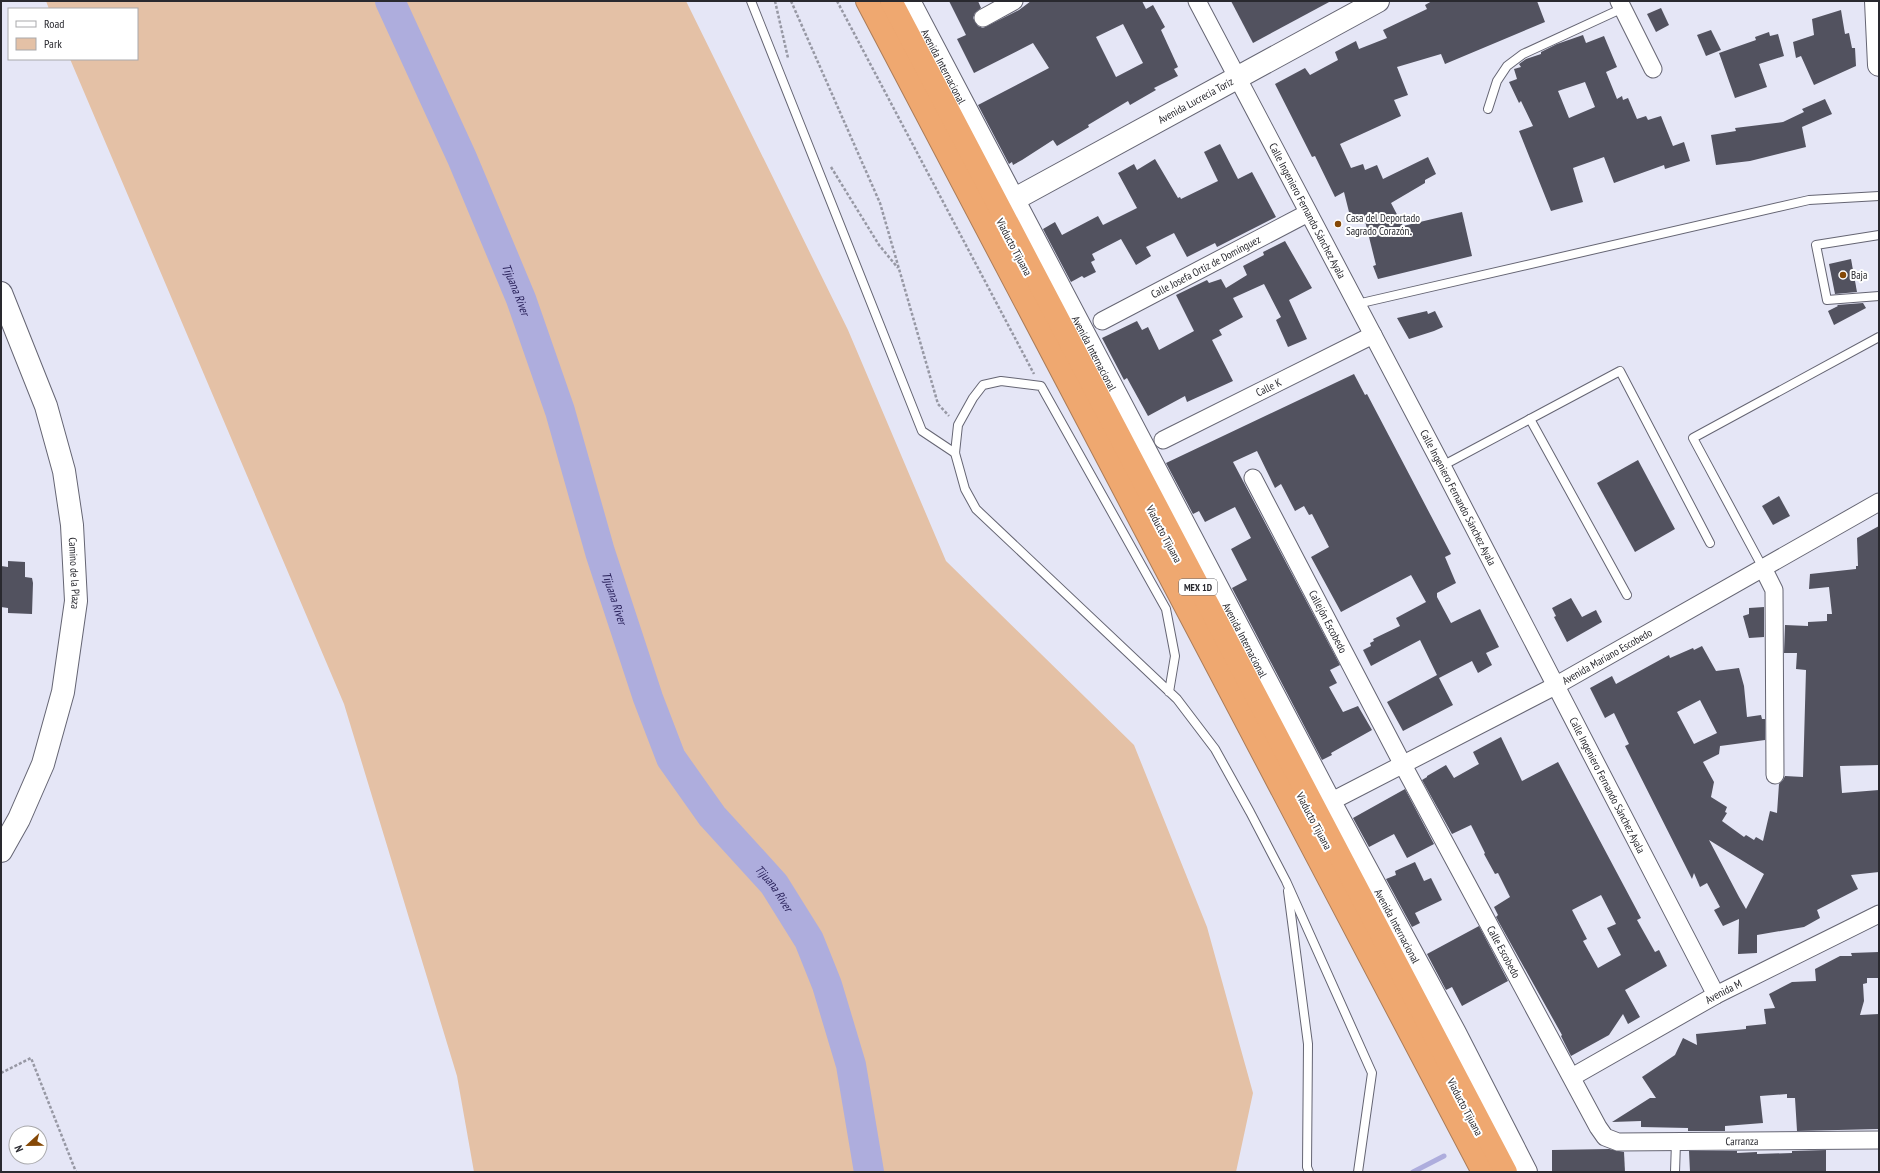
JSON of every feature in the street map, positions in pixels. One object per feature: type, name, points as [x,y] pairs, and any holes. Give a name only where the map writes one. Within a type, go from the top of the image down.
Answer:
[{"type":"highway","name":"MEX 1D","points":[[868,1],[1483,1172]]},
{"type":"highway","name":"Viaducto Tijuana","points":[[878,1],[1491,1172]]},
{"type":"highway","name":"Viaducto Tijuana","points":[[885,1],[1499,1172]]},
{"type":"highway","name":"Avenida Internacional","points":[[891,1],[1506,1172]]},
{"type":"main road","name":"Avenida Internacional","points":[[909,1],[1330,802],[1455,1033],[1526,1172]]},
{"type":"main road","name":"Avenida Lucrecia Toriz","points":[[1013,200],[1378,1]]},
{"type":"main road","points":[[1876,1],[1879,65]]},
{"type":"main road","name":"Camino de la Plaza","points":[[1,293],[46,406],[64,471],[72,525],[76,601],[63,692],[43,764],[20,819],[1,851]]},
{"type":"street","points":[[984,18],[1014,1]]},
{"type":"street","name":"Calle Ingeniero Fernando Sánchez Ayala","points":[[1197,1],[1442,466],[1716,995]]},
{"type":"street","points":[[1621,5],[1652,69]]},
{"type":"street","name":"Calle Josefa Ortiz de Domínguez","points":[[1102,320],[1308,213]]},
{"type":"street","name":"Calle K","points":[[1163,440],[1373,335]]},
{"type":"street","name":"Callejón Escobedo","points":[[1253,478],[1403,766]]},
{"type":"street","name":"Avenida Mariano Escobedo","points":[[1330,802],[1403,766],[1555,686],[1879,502]]},
{"type":"street","points":[[1763,568],[1774,590],[1775,775]]},
{"type":"street","name":"Calle Escobedo","points":[[1403,766],[1605,1136]]},
{"type":"street","name":"Avenida M","points":[[1572,1077],[1716,995],[1879,914]]},
{"type":"street","name":"Carranza","points":[[1605,1136],[1618,1142],[1879,1140]]},
{"type":"lane","points":[[751,1],[922,431],[955,453]]},
{"type":"lane","points":[[1488,109],[1497,81],[1507,66],[1523,54],[1621,5]]},
{"type":"lane","points":[[1357,304],[1809,200],[1879,196]]},
{"type":"lane","points":[[1879,235],[1816,245],[1827,300],[1879,296]]},
{"type":"lane","points":[[1763,568],[1693,438],[1879,337]]},
{"type":"lane","points":[[1442,466],[1620,371],[1710,543]]},
{"type":"lane","points":[[1169,692],[1175,656],[1166,609],[1041,386],[1001,381],[983,385],[973,398],[958,425],[955,453],[965,489],[976,509],[1169,692],[1177,699],[1215,749],[1286,881],[1372,1073],[1358,1172]]},
{"type":"lane","points":[[1530,419],[1626,595]]},
{"type":"lane","points":[[1286,881],[1308,1044],[1307,1167],[1309,1172]]},
{"type":"lane","points":[[1675,1172],[1676,1142]]},
{"type":"path","points":[[791,1],[880,203],[938,404],[958,425]]},
{"type":"path","points":[[837,1],[1041,386]]},
{"type":"path","points":[[828,162],[879,245],[899,270]]},
{"type":"path","points":[[1,1073],[31,1058],[76,1172]]},
{"type":"green space","points":[[46,1],[686,1],[848,330],[946,561],[1134,745],[1207,927],[1253,1093],[1236,1172],[474,1172],[457,1076],[344,704],[70,60],[138,60],[138,8],[49,8]]},
{"type":"building","points":[[949,1],[978,1],[981,8],[975,13],[973,18],[978,26],[983,28],[1019,10],[1031,1],[1142,1],[1146,9],[1153,5],[1165,27],[1161,30],[1178,67],[1174,69],[1178,76],[1154,88],[1156,90],[1130,105],[1128,101],[1057,146],[1053,140],[1013,165],[1012,162],[1009,164],[978,105],[1049,68],[1033,43],[974,73],[957,39],[966,35]],"holes":[[[1123,24],[1143,63],[1116,77],[1096,37]]]},
{"type":"building","points":[[1231,1],[1331,1],[1253,43]]},
{"type":"building","points":[[1432,1],[1537,1],[1545,22],[1445,64],[1441,54],[1397,67],[1408,95],[1394,100],[1401,116],[1340,144],[1351,168],[1363,164],[1365,170],[1377,165],[1383,179],[1428,157],[1436,174],[1425,180],[1425,183],[1391,203],[1403,226],[1462,212],[1472,256],[1378,279],[1373,266],[1376,265],[1365,221],[1352,224],[1344,192],[1335,197],[1315,156],[1312,157],[1275,84],[1305,68],[1310,75],[1338,60],[1335,52],[1356,41],[1359,49],[1387,38],[1383,30],[1427,9],[1425,5]]},
{"type":"building","points":[[1661,8],[1669,25],[1656,32],[1647,14]]},
{"type":"building","points":[[1841,10],[1845,34],[1849,33],[1852,48],[1855,48],[1856,66],[1814,85],[1801,56],[1796,58],[1793,42],[1814,35],[1812,19]]},
{"type":"building","points":[[1711,30],[1721,50],[1706,56],[1697,35]]},
{"type":"building","points":[[1769,32],[1770,36],[1778,34],[1784,56],[1759,64],[1767,87],[1735,98],[1719,53],[1756,40],[1755,37]]},
{"type":"building","points":[[1583,35],[1586,43],[1604,36],[1617,67],[1606,72],[1617,99],[1622,96],[1623,100],[1628,98],[1637,119],[1646,116],[1648,120],[1661,116],[1673,146],[1684,142],[1690,161],[1665,169],[1664,165],[1614,183],[1604,157],[1573,168],[1583,202],[1551,211],[1519,131],[1533,126],[1521,101],[1519,103],[1509,82],[1517,79],[1514,69],[1521,67],[1519,64],[1526,59],[1541,54],[1541,52],[1557,44]],"holes":[[[1585,82],[1595,107],[1569,118],[1558,91]]]},
{"type":"building","points":[[1825,99],[1832,114],[1802,127],[1806,147],[1750,161],[1716,165],[1711,135],[1736,131],[1735,128],[1783,122],[1804,112],[1802,109]]},
{"type":"building","points":[[1220,144],[1238,179],[1252,172],[1276,217],[1217,247],[1215,243],[1187,257],[1174,233],[1146,247],[1151,256],[1136,265],[1121,239],[1092,254],[1095,260],[1091,262],[1096,272],[1084,278],[1082,276],[1071,282],[1043,229],[1055,222],[1062,235],[1098,216],[1103,225],[1137,208],[1118,173],[1134,164],[1137,170],[1155,159],[1178,198],[1180,197],[1181,199],[1218,181],[1204,152]]},
{"type":"building","points":[[1285,241],[1312,288],[1289,300],[1307,339],[1288,347],[1276,320],[1281,317],[1264,284],[1233,298],[1243,317],[1219,330],[1222,335],[1212,340],[1233,381],[1187,402],[1185,396],[1148,416],[1127,378],[1124,380],[1102,338],[1137,321],[1142,330],[1148,327],[1159,350],[1194,331],[1176,295],[1207,280],[1209,283],[1221,279],[1226,288],[1247,275],[1243,266],[1264,255],[1263,252]]},
{"type":"building","name":"Baja","points":[[1851,259],[1857,292],[1835,294],[1829,264]]},
{"type":"building","points":[[1863,303],[1866,308],[1834,325],[1828,311],[1838,306],[1837,305]]},
{"type":"building","points":[[1427,311],[1428,314],[1435,311],[1443,327],[1409,339],[1397,318]]},
{"type":"building","points":[[1354,374],[1365,395],[1367,394],[1451,554],[1445,557],[1456,583],[1437,593],[1437,597],[1451,623],[1480,609],[1499,647],[1486,653],[1492,665],[1478,673],[1472,661],[1439,678],[1453,705],[1403,731],[1387,702],[1437,675],[1420,640],[1371,666],[1363,650],[1371,646],[1370,643],[1374,641],[1373,639],[1400,626],[1396,618],[1426,602],[1411,575],[1341,612],[1311,557],[1329,547],[1312,514],[1309,515],[1304,506],[1295,511],[1281,484],[1275,488],[1257,451],[1233,462],[1340,665],[1330,670],[1337,683],[1329,687],[1343,712],[1358,706],[1372,730],[1331,753],[1332,755],[1322,760],[1232,588],[1247,580],[1231,549],[1251,538],[1235,507],[1205,522],[1199,511],[1193,514],[1166,463]]},
{"type":"building","points":[[1638,460],[1675,529],[1635,552],[1597,483]]},
{"type":"building","points":[[1779,496],[1790,516],[1773,525],[1762,506]]},
{"type":"building","points":[[1879,526],[1879,765],[1840,766],[1842,793],[1879,790],[1879,872],[1851,875],[1858,889],[1817,910],[1820,918],[1804,927],[1757,935],[1757,953],[1738,954],[1739,919],[1723,926],[1714,910],[1720,907],[1707,883],[1700,887],[1694,873],[1692,879],[1625,746],[1629,744],[1614,713],[1605,718],[1590,688],[1612,676],[1616,684],[1669,655],[1670,658],[1693,648],[1694,650],[1702,646],[1716,671],[1739,668],[1744,686],[1747,717],[1761,715],[1762,719],[1765,719],[1765,740],[1720,746],[1719,754],[1703,762],[1714,782],[1711,797],[1727,807],[1725,812],[1727,813],[1722,821],[1744,837],[1746,835],[1754,840],[1756,837],[1763,841],[1770,811],[1777,813],[1779,784],[1785,776],[1803,777],[1806,670],[1796,669],[1797,653],[1784,653],[1785,625],[1808,626],[1808,622],[1827,621],[1827,614],[1832,614],[1829,587],[1809,589],[1810,574],[1856,569],[1856,566],[1858,566],[1857,538]],"holes":[[[1700,700],[1717,733],[1694,744],[1677,712]],[[1709,840],[1764,874],[1746,909],[1739,897]]]},
{"type":"building","points":[[8,561],[25,562],[25,577],[32,578],[33,583],[32,614],[8,613],[8,608],[1,607],[1,566],[8,567]]},
{"type":"building","points":[[1571,598],[1582,617],[1596,610],[1602,622],[1567,642],[1554,617],[1556,616],[1552,608]]},
{"type":"building","points":[[1764,607],[1764,637],[1749,638],[1743,616],[1749,614],[1749,608]]},
{"type":"building","points":[[1501,737],[1522,781],[1558,762],[1641,918],[1637,920],[1655,952],[1659,950],[1667,966],[1625,990],[1640,1017],[1628,1024],[1623,1014],[1609,1035],[1571,1056],[1561,1036],[1562,1035],[1496,917],[1498,915],[1494,907],[1510,897],[1498,873],[1495,874],[1471,825],[1452,834],[1422,780],[1446,765],[1454,778],[1479,764],[1473,752]],"holes":[[[1601,895],[1616,924],[1607,928],[1621,955],[1598,968],[1583,941],[1587,939],[1572,910]]]},
{"type":"building","points":[[1405,789],[1434,844],[1407,858],[1394,834],[1369,847],[1353,818]]},
{"type":"building","points":[[1415,862],[1424,881],[1431,878],[1442,900],[1415,913],[1420,923],[1412,927],[1386,879],[1396,875],[1395,871]]},
{"type":"building","points":[[1479,926],[1508,981],[1462,1006],[1452,987],[1446,990],[1427,954]]},
{"type":"building","points":[[1879,952],[1879,978],[1867,978],[1867,983],[1863,984],[1864,1001],[1860,1015],[1879,1014],[1879,1129],[1797,1131],[1795,1098],[1787,1098],[1787,1094],[1760,1096],[1763,1123],[1725,1126],[1725,1131],[1688,1131],[1688,1128],[1641,1127],[1641,1121],[1612,1122],[1650,1098],[1656,1098],[1642,1077],[1675,1055],[1683,1038],[1697,1045],[1696,1034],[1746,1029],[1746,1026],[1766,1024],[1764,1009],[1775,1008],[1769,994],[1792,982],[1816,981],[1815,969],[1840,956],[1852,956],[1851,953]]},
{"type":"building","points":[[1609,1149],[1624,1152],[1625,1172],[1552,1172],[1552,1150]]},
{"type":"building","points":[[1826,1150],[1826,1172],[1690,1172],[1689,1151],[1737,1151],[1737,1153],[1757,1152],[1757,1154]]},
{"type":"waterway","name":"Tijuana River","points":[[390,1],[462,158],[521,299],[560,411],[600,552],[648,698],[671,758],[712,816],[774,884],[809,940],[827,985],[851,1065],[869,1172]]},
{"type":"waterway","points":[[1413,1172],[1444,1156]]},
{"type":"place","name":"Casa del Deportado Sagrado Corazón.","points":[[1338,224]]},
{"type":"place","name":"Baja","points":[[1843,275]]}]
